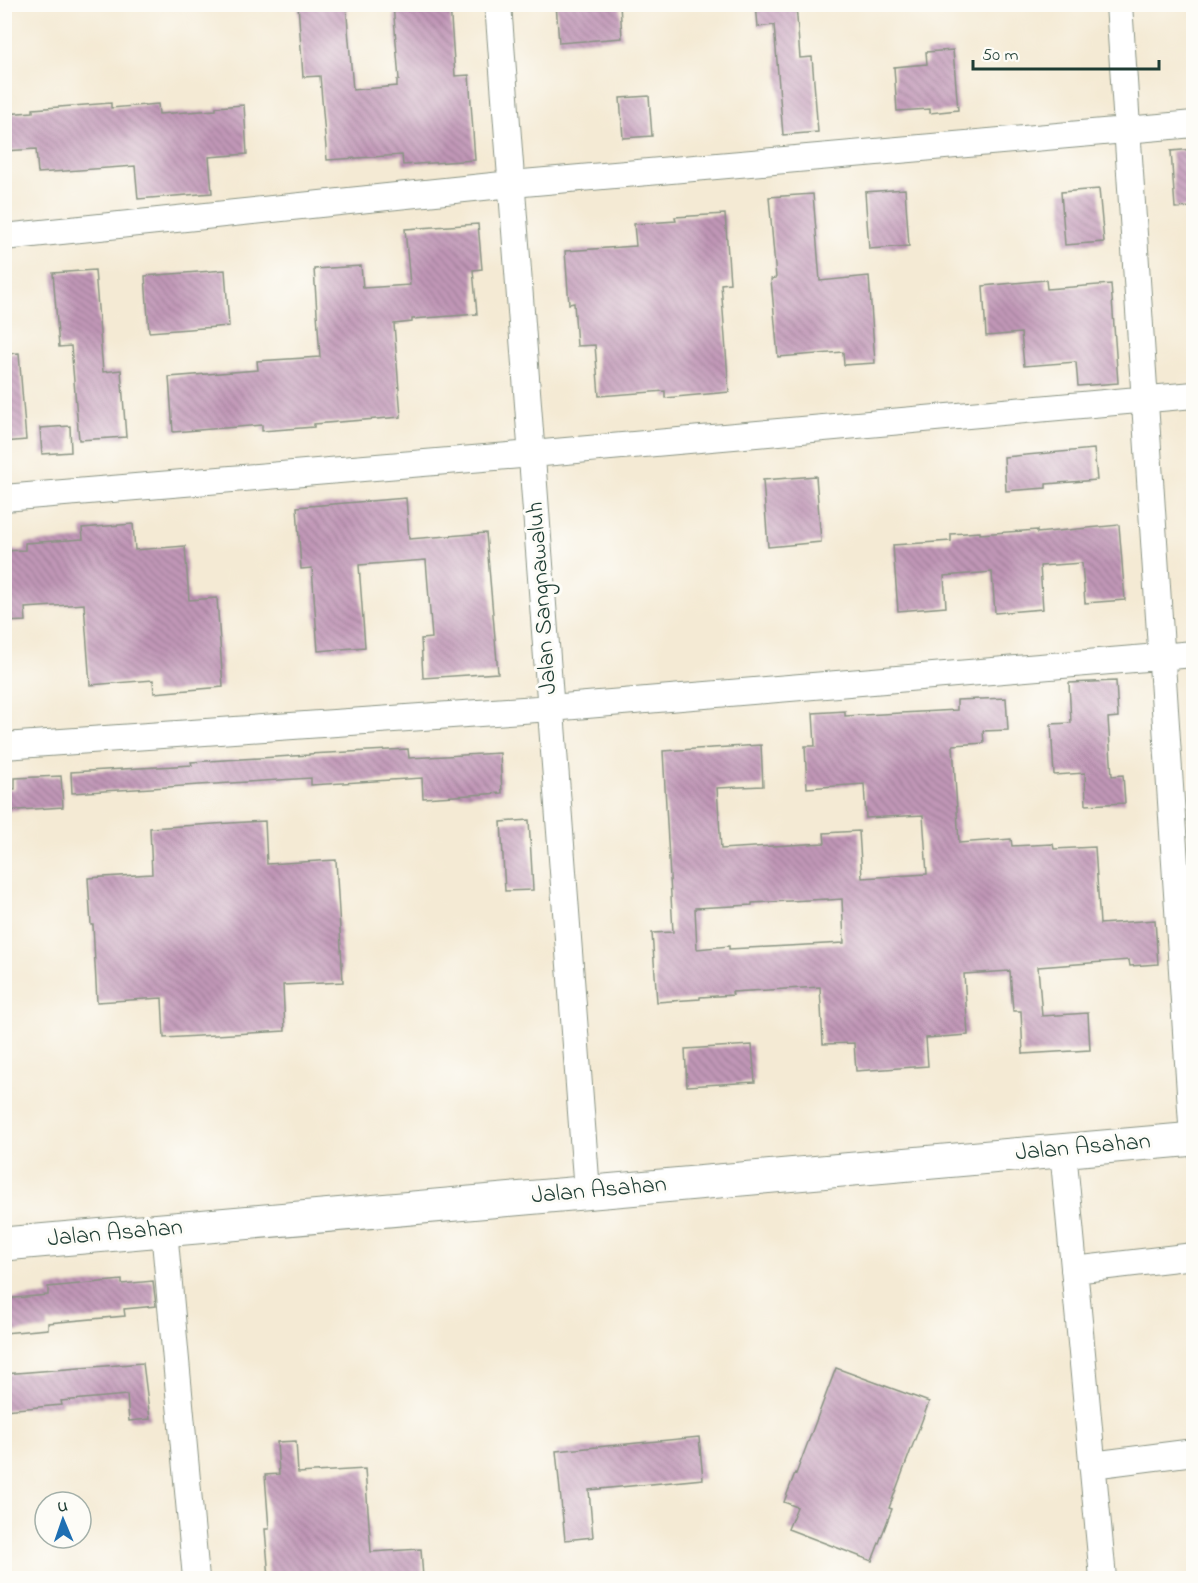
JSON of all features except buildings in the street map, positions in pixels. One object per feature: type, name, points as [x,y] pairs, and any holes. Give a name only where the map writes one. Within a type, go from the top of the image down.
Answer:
[{"type":"main road","name":"Jalan Asahan","points":[[4,1244],[1193,1139]]},
{"type":"street","name":"Jalan Sangnawaluh","points":[[498,4],[587,1192]]},
{"type":"street","points":[[1119,4],[1193,1139]]},
{"type":"street","points":[[4,237],[512,184],[1194,124]]},
{"type":"street","points":[[4,498],[1194,395]]},
{"type":"street","points":[[4,746],[551,708],[1194,654]]},
{"type":"street","points":[[1063,1150],[1103,1578]]},
{"type":"street","points":[[164,1230],[196,1578]]},
{"type":"street","points":[[1074,1270],[1194,1256]]},
{"type":"street","points":[[1092,1466],[1194,1452]]}]
